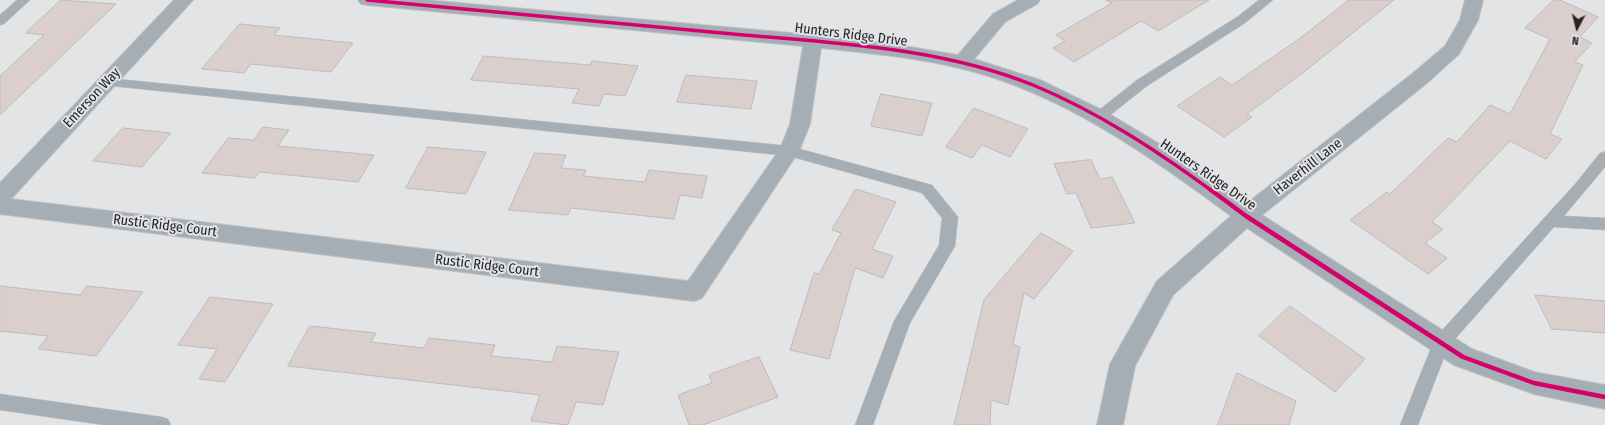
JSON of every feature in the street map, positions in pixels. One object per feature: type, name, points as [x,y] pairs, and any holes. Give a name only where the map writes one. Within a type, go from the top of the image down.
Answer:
[{"type":"street","name":"Emerson Way","points":[[0,196],[184,0]]},
{"type":"street","name":"Hunters Ridge Drive","points":[[367,0],[813,41],[892,50],[962,62],[1033,85],[1099,117],[1161,154],[1246,216],[1463,357],[1534,383],[1605,397]]},
{"type":"street","points":[[962,62],[999,18],[1031,0]]},
{"type":"street","name":"Haverhill Lane","points":[[1110,425],[1123,364],[1165,288],[1246,216],[1420,78],[1452,50],[1469,20],[1474,0]]},
{"type":"street","name":"Rustic Ridge Court","points":[[0,206],[694,291],[789,151],[800,124],[813,41]]},
{"type":"lane","points":[[0,21],[24,0]]},
{"type":"lane","points":[[1099,117],[1142,83],[1241,20],[1267,0]]},
{"type":"lane","points":[[107,82],[789,151],[927,189],[950,217],[947,246],[902,321],[864,425]]},
{"type":"lane","points":[[1409,425],[1442,343],[1581,188],[1605,157]]},
{"type":"lane","points":[[1550,221],[1605,224]]},
{"type":"lane","points":[[0,402],[162,425]]},
{"type":"building","points":[[61,0],[116,4],[0,115],[0,76],[44,35],[26,33]]},
{"type":"building","points":[[1106,0],[1209,0],[1158,31],[1141,21],[1074,62],[1053,48],[1065,41],[1056,35],[1112,3]]},
{"type":"building","points":[[1349,0],[1394,0],[1304,72],[1247,114],[1252,117],[1224,137],[1177,106],[1220,77],[1232,85],[1299,39]]},
{"type":"building","points":[[1554,0],[1560,0],[1598,17],[1580,37],[1592,43],[1575,62],[1583,65],[1550,134],[1562,139],[1546,159],[1510,141],[1432,222],[1443,229],[1425,243],[1447,258],[1428,274],[1350,220],[1387,192],[1390,194],[1448,138],[1457,142],[1490,105],[1510,114],[1550,39],[1525,28]]},
{"type":"building","points":[[240,24],[280,28],[274,35],[353,43],[331,72],[251,64],[244,73],[202,69]]},
{"type":"building","points":[[484,56],[590,65],[592,61],[638,66],[625,96],[604,94],[599,106],[572,103],[579,89],[471,80]]},
{"type":"building","points":[[686,75],[757,81],[751,109],[677,102]]},
{"type":"building","points":[[881,94],[932,103],[922,136],[871,126]]},
{"type":"building","points":[[974,108],[1028,129],[1010,157],[982,145],[972,158],[946,147]]},
{"type":"building","points":[[263,127],[289,130],[278,146],[374,155],[358,182],[259,172],[255,178],[202,173],[228,138],[254,140]]},
{"type":"building","points":[[123,128],[171,133],[142,167],[93,161]]},
{"type":"building","points":[[428,147],[486,152],[466,194],[406,188]]},
{"type":"building","points":[[535,153],[566,155],[561,168],[586,170],[583,176],[645,182],[649,170],[707,176],[702,198],[680,195],[674,219],[571,208],[568,215],[509,210]]},
{"type":"building","points":[[1091,160],[1100,179],[1112,177],[1135,223],[1091,228],[1076,193],[1067,194],[1054,164]]},
{"type":"building","points":[[856,189],[896,202],[872,249],[893,256],[883,278],[855,268],[829,359],[790,350],[814,273],[819,274],[841,233],[832,230]]},
{"type":"building","points":[[1041,233],[1073,251],[1034,299],[1024,293],[1013,344],[1020,347],[1008,405],[991,400],[990,425],[954,425],[984,300]]},
{"type":"building","points":[[0,286],[80,295],[87,286],[143,292],[96,356],[38,349],[48,336],[0,331]]},
{"type":"building","points":[[1535,295],[1605,301],[1605,333],[1552,329]]},
{"type":"building","points":[[210,297],[273,304],[225,382],[199,379],[217,349],[178,345]]},
{"type":"building","points":[[1290,306],[1365,359],[1335,392],[1259,336]]},
{"type":"building","points":[[310,326],[376,333],[371,342],[424,348],[429,338],[495,345],[491,356],[552,362],[557,346],[619,352],[603,405],[576,402],[568,425],[531,421],[540,395],[288,366]]},
{"type":"building","points":[[759,357],[778,397],[703,425],[689,425],[678,395],[712,383],[709,375]]},
{"type":"building","points":[[1237,373],[1296,401],[1289,425],[1218,425]]},
{"type":"cycle path","points":[[367,0],[813,41],[892,50],[962,62],[1033,85],[1099,117],[1161,154],[1246,216],[1463,357],[1534,383],[1605,397]]}]
